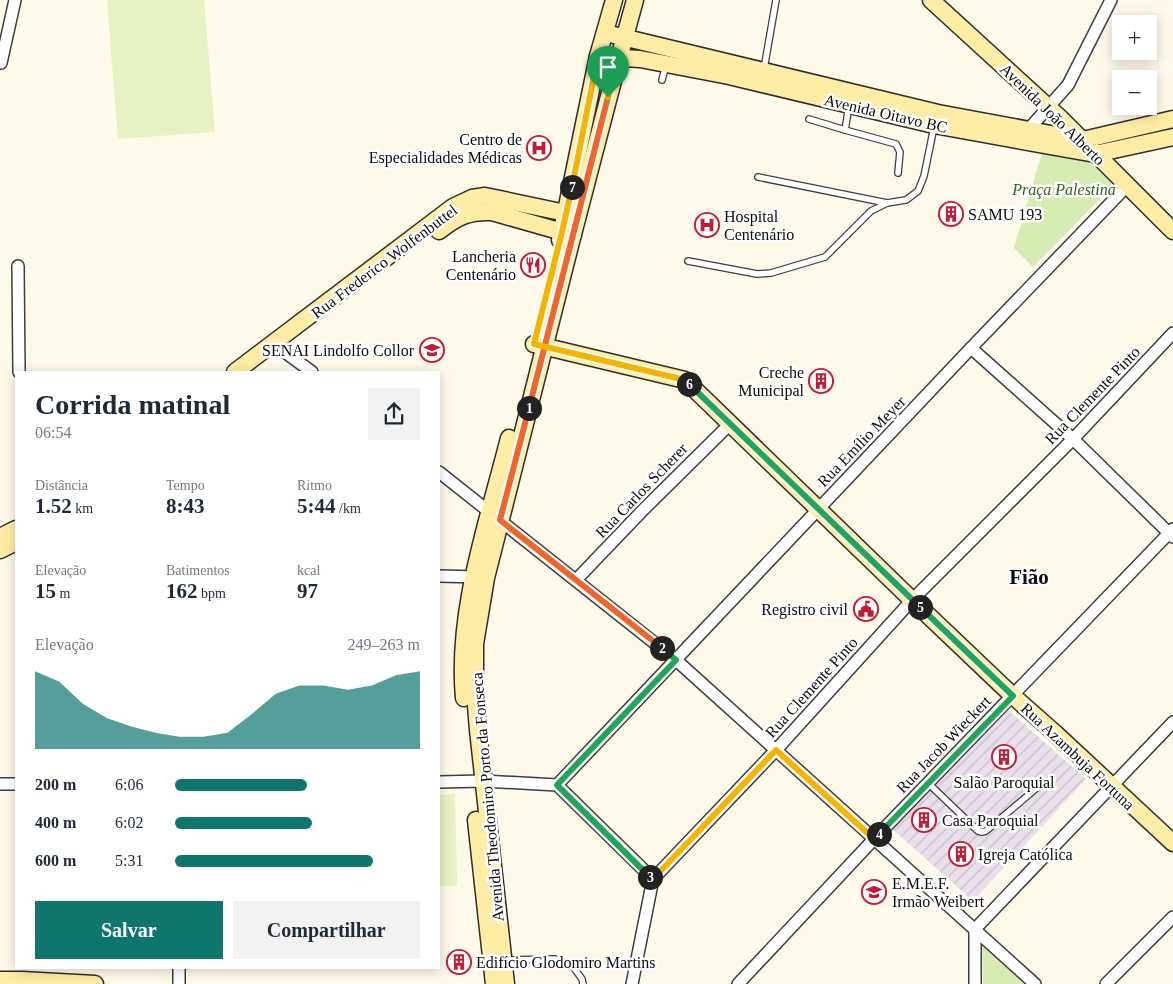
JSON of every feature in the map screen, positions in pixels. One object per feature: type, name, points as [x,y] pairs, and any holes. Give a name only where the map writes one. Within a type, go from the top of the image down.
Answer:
[{"type":"street","points":[[1,63],[15,0]]},
{"type":"street","name":"Avenida Theodomiro Porto da Fonseca","points":[[494,984],[492,909],[463,643],[568,233],[590,134],[598,56],[614,0]]},
{"type":"street","name":"Avenida Theodomiro Porto da Fonseca","points":[[590,134],[619,58],[635,0]]},
{"type":"street","name":"Avenida João Alberto","points":[[931,0],[1049,107],[1173,231]]},
{"type":"street","points":[[1028,130],[1068,85],[1112,0]]},
{"type":"street","name":"Avenida Oitavo BC","points":[[604,32],[763,77],[936,119],[986,128],[1095,154],[1173,137]]},
{"type":"street","name":"Avenida Oitavo BC","points":[[598,56],[640,59],[664,72],[763,77]]},
{"type":"street","name":"Avenida Oitavo BC","points":[[986,128],[1028,130],[1083,140],[1173,119]]},
{"type":"street","name":"Rua Emílio Meyer","points":[[557,785],[1127,186]]},
{"type":"street","name":"Rua Frederico Wolfenbuttel","points":[[237,371],[278,347],[379,270],[453,207],[472,198],[485,196],[572,215]]},
{"type":"street","name":"Rua Frederico Wolfenbuttel","points":[[379,270],[449,223],[463,216],[478,212],[492,212],[568,233]]},
{"type":"street","points":[[18,266],[19,371]]},
{"type":"street","name":"Rua Clemente Pinto","points":[[653,879],[776,750],[912,600],[1073,439],[1173,333]]},
{"type":"street","name":"Rua Azambuja Fortuna","points":[[540,345],[685,380],[1013,696],[1173,843]]},
{"type":"street","points":[[278,347],[311,371]]},
{"type":"street","name":"Rua Frederico Wolfenbuttel","points":[[254,371],[278,347]]},
{"type":"street","points":[[971,348],[1073,439],[1172,533]]},
{"type":"street","name":"Rua Carlos Scherer","points":[[576,580],[730,424]]},
{"type":"street","points":[[440,473],[676,660],[1035,984]]},
{"type":"street","points":[[0,537],[15,530]]},
{"type":"street","name":"Rua Jacob Wieckert","points":[[738,984],[874,839],[1172,533]]},
{"type":"street","points":[[0,550],[15,542]]},
{"type":"street","points":[[440,576],[479,577]]},
{"type":"street","points":[[975,984],[974,929],[1173,722]]},
{"type":"street","points":[[440,782],[557,785],[653,879],[632,984]]},
{"type":"street","points":[[0,784],[15,784]]},
{"type":"street","name":"Avenida Theodomiro Porto da Fonseca","points":[[492,909],[506,984]]},
{"type":"street","points":[[1106,984],[1173,917]]},
{"type":"street","points":[[179,969],[179,984]]},
{"type":"street","points":[[0,980],[22,977],[96,984]]},
{"type":"lane","points":[[763,77],[776,0]]},
{"type":"lane","points":[[845,130],[851,98]]},
{"type":"lane","points":[[809,119],[896,144],[900,152],[898,173]]},
{"type":"lane","points":[[688,260],[757,274],[772,273],[825,257],[871,211],[887,203],[906,200],[918,191],[924,176],[936,119]]},
{"type":"lane","points":[[758,177],[887,203]]},
{"type":"lane","points":[[928,783],[978,831],[982,832],[986,831],[1039,786]]},
{"type":"lane","points":[[503,960],[555,959],[574,968],[582,978],[583,984]]},
{"type":"shaded area","points":[[1006,708],[1086,779],[973,901],[890,827]]},
{"type":"green space","points":[[107,0],[204,0],[215,132],[118,139]]},
{"type":"green space","name":"Praça Palestina","points":[[1042,153],[1087,159],[1114,185],[1033,267],[1014,248]]},
{"type":"green space","points":[[455,794],[457,886],[440,886],[440,795]]},
{"type":"green space","points":[[982,942],[1026,984],[983,984]]},
{"type":"place","name":"Centro de Especialidades Médicas","points":[[539,148]]},
{"type":"place","name":"SAMU 193","points":[[951,214]]},
{"type":"place","name":"Hospital Centenário","points":[[707,225]]},
{"type":"place","name":"Lancheria Centenário","points":[[533,265]]},
{"type":"place","name":"SENAI Lindolfo Collor","points":[[432,350]]},
{"type":"place","name":"Creche Municipal","points":[[821,381]]},
{"type":"place","name":"Registro civil","points":[[866,609]]},
{"type":"place","name":"Salão Paroquial","points":[[1004,757]]},
{"type":"place","name":"Casa Paroquial","points":[[924,820]]},
{"type":"place","name":"Igreja Católica","points":[[961,854]]},
{"type":"place","name":"E.M.E.F. Irmão Weibert","points":[[874,892]]},
{"type":"place","name":"Edifício Glodomiro Martins","points":[[459,962]]},
{"type":"district","name":"Fião","points":[[1029,577]]},
{"type":"route","points":[[608,97],[545,346],[500,520],[676,660],[557,785],[653,879],[776,750],[874,839],[1013,696],[685,380],[545,346],[534,344],[565,219],[598,56],[619,58],[608,97]]}]
